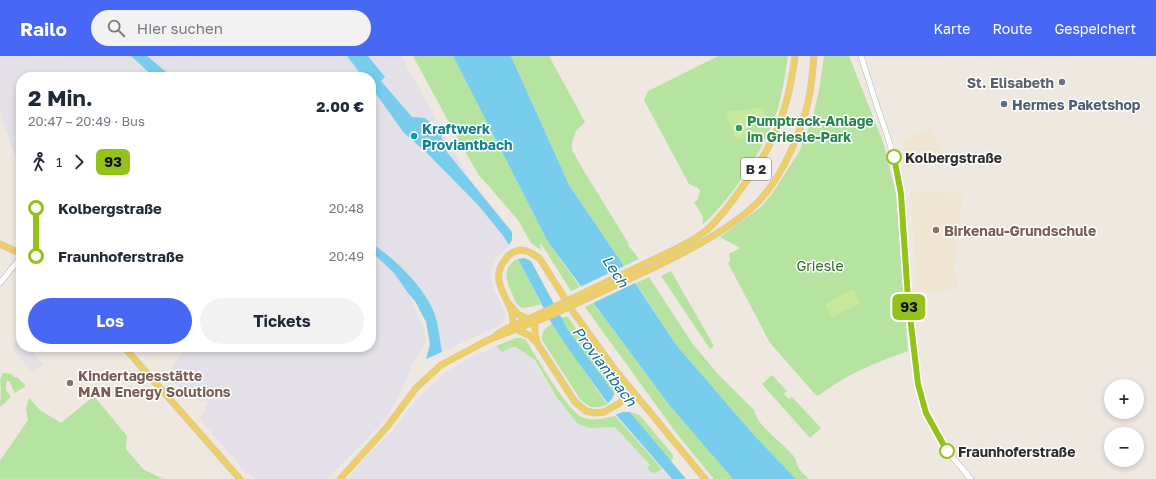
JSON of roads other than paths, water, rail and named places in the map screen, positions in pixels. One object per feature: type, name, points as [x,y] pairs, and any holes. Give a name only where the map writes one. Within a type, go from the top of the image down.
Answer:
[{"type":"main road","name":"B 2","points":[[671,255],[700,235],[719,219],[759,164],[769,147],[785,108],[790,89],[795,56]]},
{"type":"main road","name":"B 2","points":[[528,319],[545,314],[701,242],[741,216],[757,203],[768,190],[789,155],[800,129],[810,92],[814,56]]},
{"type":"main road","points":[[0,244],[16,252]]},
{"type":"main road","points":[[512,327],[514,321],[508,302],[499,283],[499,272],[503,262],[513,252],[525,251],[540,258],[574,313],[616,370],[705,479]]},
{"type":"main road","points":[[508,302],[519,315],[528,319]]},
{"type":"main road","name":"B 2","points":[[535,322],[545,314]]},
{"type":"main road","points":[[340,479],[387,427],[416,388],[441,365],[528,319]]},
{"type":"main road","points":[[488,340],[518,330],[535,322],[537,343]]},
{"type":"main road","points":[[518,330],[530,336],[537,343],[575,402],[582,409],[599,413],[610,409],[633,392]]},
{"type":"main road","points":[[128,352],[240,479]]},
{"type":"street","points":[[814,63],[818,56]]},
{"type":"street","points":[[862,56],[879,114],[890,141],[899,179],[908,299],[919,391],[930,422],[947,451],[970,479]]},
{"type":"street","points":[[0,283],[16,262]]},
{"type":"water","points":[[131,56],[147,56],[166,72],[149,72]]},
{"type":"water","points":[[347,56],[368,56],[385,77],[381,81],[412,117],[425,118],[440,131],[446,151],[511,231],[531,261],[568,330],[614,393],[686,479],[672,479],[617,416],[552,324],[518,259],[504,237],[479,206],[426,152],[404,133],[376,94],[376,72],[359,72]]},
{"type":"water","name":"Lech","points":[[453,56],[511,56],[569,185],[677,346],[754,435],[796,479],[733,479],[670,406],[548,242]]},
{"type":"water","points":[[376,246],[398,264],[422,291],[433,310],[436,319],[442,352],[426,359],[430,344],[426,322],[415,301],[394,273],[377,257]]},
{"type":"place","name":"St. Elisabeth","points":[[1062,82]]},
{"type":"place","name":"Hermes Paketshop","points":[[1004,104]]},
{"type":"place","name":"Pumptrack-Anlage im Griesle-Park","points":[[739,128]]},
{"type":"place","name":"Kraftwerk Proviantbach","points":[[414,136]]},
{"type":"place","name":"Kolbergstraße","points":[[894,157]]},
{"type":"place","name":"Birkenau-Grundschule","points":[[936,230]]},
{"type":"place","name":"Kindertagesstätte MAN Energy Solutions","points":[[70,383]]},
{"type":"place","name":"Fraunhoferstraße","points":[[947,451]]},
{"type":"park label","name":"Griesle","points":[[820,265]]},
{"type":"water label","name":"Proviantbach","points":[[605,366]]}]
